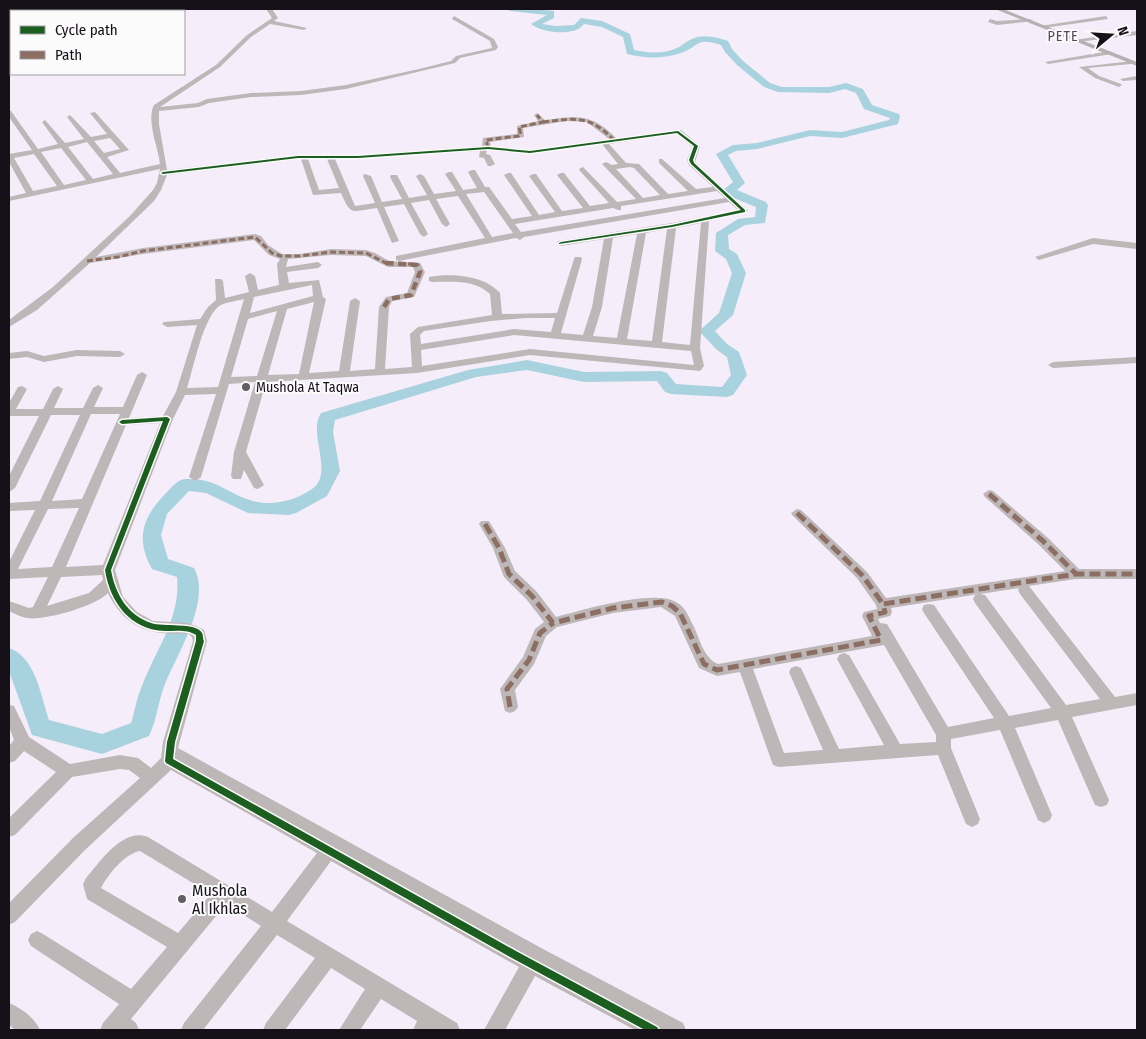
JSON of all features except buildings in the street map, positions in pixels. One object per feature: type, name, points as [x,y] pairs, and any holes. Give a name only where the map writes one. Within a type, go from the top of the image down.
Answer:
[{"type":"main road","points":[[998,9],[1134,63]]},
{"type":"street","points":[[9,324],[48,298],[125,226],[153,195],[162,182],[163,169],[162,152],[154,116],[156,104],[218,66],[249,36],[276,16],[269,9]]},
{"type":"street","points":[[156,104],[198,105],[251,95],[301,93],[346,87],[420,72],[453,62],[458,57],[494,49],[492,40],[454,18]]},
{"type":"street","points":[[1043,26],[1106,18]]},
{"type":"street","points":[[990,21],[997,23],[1030,21]]},
{"type":"street","points":[[269,22],[304,28]]},
{"type":"street","points":[[1077,40],[1137,33]]},
{"type":"street","points":[[1048,62],[1110,53]]},
{"type":"street","points":[[1120,57],[1137,54]]},
{"type":"street","points":[[1040,57],[1063,60]]},
{"type":"street","points":[[1119,86],[1097,77],[1082,67],[1134,63]]},
{"type":"street","points":[[1123,79],[1137,78]]},
{"type":"street","points":[[9,112],[61,186]]},
{"type":"street","points":[[93,113],[125,150],[102,156]]},
{"type":"street","points":[[537,115],[543,122]]},
{"type":"street","points":[[70,117],[117,174]]},
{"type":"street","points":[[491,164],[487,157],[482,155],[486,148],[486,140],[519,136],[521,135],[517,128],[543,122],[586,118],[605,130],[614,140]]},
{"type":"street","points":[[45,122],[90,180]]},
{"type":"street","points":[[9,199],[117,174],[163,169],[304,157],[486,148],[530,152],[680,132],[696,146],[691,160],[692,163],[744,212],[672,226],[561,243]]},
{"type":"street","points":[[31,194],[9,157],[112,135]]},
{"type":"street","points":[[604,142],[611,153],[624,166]]},
{"type":"street","points":[[111,167],[112,153]]},
{"type":"street","points":[[304,157],[316,193],[344,190]]},
{"type":"street","points":[[330,157],[352,209],[482,189],[489,191],[520,237]]},
{"type":"street","points":[[662,161],[694,192]]},
{"type":"street","points":[[641,200],[608,166],[636,166],[665,196]]},
{"type":"street","points":[[583,169],[640,231],[622,340]]},
{"type":"street","points":[[472,172],[482,189]]},
{"type":"street","points":[[449,174],[490,240]]},
{"type":"street","points":[[508,175],[537,218]]},
{"type":"street","points":[[561,175],[588,209]]},
{"type":"street","points":[[367,176],[395,241]]},
{"type":"street","points":[[420,176],[446,224]]},
{"type":"street","points":[[533,176],[560,214]]},
{"type":"street","points":[[394,177],[424,234]]},
{"type":"street","points":[[510,222],[719,188]]},
{"type":"street","points":[[382,262],[490,240],[520,237],[732,200]]},
{"type":"street","points":[[181,392],[262,380],[417,370],[530,352],[696,370],[699,366],[695,348],[705,220]]},
{"type":"street","points":[[657,344],[672,226]]},
{"type":"street","points":[[587,338],[600,295],[609,236]]},
{"type":"street","points":[[87,260],[118,258],[143,251],[251,237],[258,238],[262,246],[271,254],[285,257],[332,252],[366,254],[391,264],[417,265],[420,272],[411,295],[389,299],[384,306],[380,371]]},
{"type":"street","points":[[1039,257],[1092,241],[1137,246]]},
{"type":"street","points":[[283,287],[281,264],[285,257]]},
{"type":"street","points":[[555,335],[578,259]]},
{"type":"street","points":[[281,270],[318,265]]},
{"type":"street","points":[[195,477],[252,294],[250,276]]},
{"type":"street","points":[[432,279],[473,281],[485,284],[495,294],[497,316]]},
{"type":"street","points":[[218,281],[222,302]]},
{"type":"street","points":[[9,606],[37,613],[94,597],[101,592],[109,576],[167,420],[181,392],[203,322],[211,309],[222,302],[252,294],[316,282],[318,298],[321,301],[303,377]]},
{"type":"street","points":[[244,317],[318,298]]},
{"type":"street","points":[[344,374],[355,301]]},
{"type":"street","points":[[238,476],[240,452],[283,308]]},
{"type":"street","points":[[417,370],[415,334],[421,329],[497,316],[526,314],[561,316]]},
{"type":"street","points":[[168,324],[203,322]]},
{"type":"street","points":[[415,348],[514,332],[622,340],[695,348]]},
{"type":"street","points":[[600,361],[605,339]]},
{"type":"street","points":[[9,356],[27,354],[44,359],[77,353],[120,354]]},
{"type":"street","points":[[1053,365],[1137,360]]},
{"type":"street","points":[[37,613],[57,572],[142,375]]},
{"type":"street","points":[[9,575],[44,505],[98,388]]},
{"type":"street","points":[[22,389],[9,413],[87,412],[167,420]]},
{"type":"street","points":[[9,488],[58,389]]},
{"type":"street","points":[[240,452],[258,485]]},
{"type":"street","points":[[989,494],[1043,541],[1076,574]]},
{"type":"street","points":[[9,507],[87,503]]},
{"type":"street","points":[[510,707],[507,689],[529,660],[540,633],[553,623],[613,608],[662,602],[672,606],[680,613],[704,664],[717,670],[881,640],[869,616],[886,612],[883,604],[857,570],[797,513]]},
{"type":"street","points":[[485,524],[499,548],[510,574],[532,596],[553,623]]},
{"type":"street","points":[[9,575],[57,572],[109,576]]},
{"type":"street","points":[[883,604],[1076,574],[1137,574]]},
{"type":"street","points":[[9,916],[80,844],[172,756],[177,720],[200,641],[199,634],[190,628],[160,628],[133,618],[117,600],[109,576]]},
{"type":"street","points":[[1025,590],[1112,704]]},
{"type":"street","points":[[980,599],[1062,712],[1101,800]]},
{"type":"street","points":[[929,609],[1006,723],[1044,815]]},
{"type":"street","points":[[880,625],[944,741],[972,819]]},
{"type":"street","points":[[844,659],[896,752]]},
{"type":"street","points":[[747,671],[779,760],[896,752],[944,741],[1006,723],[1137,699]]},
{"type":"street","points":[[796,672],[834,756]]},
{"type":"street","points":[[9,711],[23,742],[68,771]]},
{"type":"street","points":[[9,756],[23,742]]},
{"type":"street","points":[[172,756],[331,848],[534,960],[654,1030]]},
{"type":"street","points":[[9,829],[68,771],[120,762],[132,763],[151,778]]},
{"type":"street","points":[[180,944],[93,894],[92,884],[127,846],[135,842],[142,843],[378,987],[426,1024],[450,1030]]},
{"type":"street","points":[[192,1030],[331,848]]},
{"type":"street","points":[[119,1027],[134,1002],[224,892]]},
{"type":"street","points":[[37,940],[134,1002]]},
{"type":"street","points":[[273,1030],[328,956]]},
{"type":"street","points":[[494,1030],[534,960]]},
{"type":"street","points":[[534,960],[676,1030]]},
{"type":"street","points":[[349,1030],[378,987]]},
{"type":"street","points":[[9,1013],[30,1030]]},
{"type":"waterway","points":[[9,657],[21,670],[40,728],[102,744],[141,729],[153,686],[180,629],[189,593],[187,573],[159,564],[151,535],[159,511],[185,485],[210,487],[248,507],[289,509],[321,492],[331,471],[325,432],[327,417],[474,373],[527,365],[584,377],[661,376],[671,389],[727,392],[739,375],[734,355],[722,347],[706,331],[726,315],[739,273],[732,257],[722,251],[722,233],[742,222],[761,220],[762,205],[728,191],[739,183],[722,154],[733,148],[757,146],[810,133],[842,135],[894,122],[895,116],[868,107],[860,91],[846,86],[829,90],[781,90],[767,85],[740,63],[728,50],[725,43],[718,41],[698,40],[675,52],[649,55],[630,52],[627,36],[605,25],[581,21],[577,27],[550,28],[535,24],[551,16],[551,13],[510,9]]},
{"type":"marked path","points":[[488,148],[486,140],[519,136],[521,135],[519,127],[543,122],[537,115]]},
{"type":"marked path","points":[[543,122],[575,118],[582,119],[597,124],[614,140]]},
{"type":"marked path","points":[[87,261],[118,257],[143,251],[255,237],[272,253],[281,256],[290,257],[331,252],[366,253],[388,264],[417,265],[420,272],[411,295],[389,299],[384,307]]},
{"type":"marked path","points":[[989,494],[1043,541],[1076,574]]},
{"type":"marked path","points":[[797,513],[862,575],[883,604]]},
{"type":"marked path","points":[[485,524],[499,548],[509,574],[532,596],[553,623],[613,608],[662,602],[672,606],[680,613],[704,664],[717,670],[881,640],[869,616],[885,612],[883,604],[1076,574],[1137,574]]},
{"type":"marked path","points":[[510,707],[507,689],[529,660],[540,633],[553,623]]},
{"type":"cycle path","points":[[163,173],[298,157],[358,157],[488,148],[530,152],[678,132],[696,146],[691,160],[692,163],[744,211],[672,226],[561,243]]},
{"type":"cycle path","points":[[122,422],[167,419],[108,570],[113,591],[124,609],[141,622],[162,628],[191,629],[199,634],[200,641],[171,742],[169,761],[513,954],[654,1030]]},
{"type":"place","name":"Mushola At Taqwa","points":[[246,387]]},
{"type":"place","name":"Mushola Al Ikhlas","points":[[182,899]]},
{"type":"district","name":"PETE","points":[[1063,36]]}]
